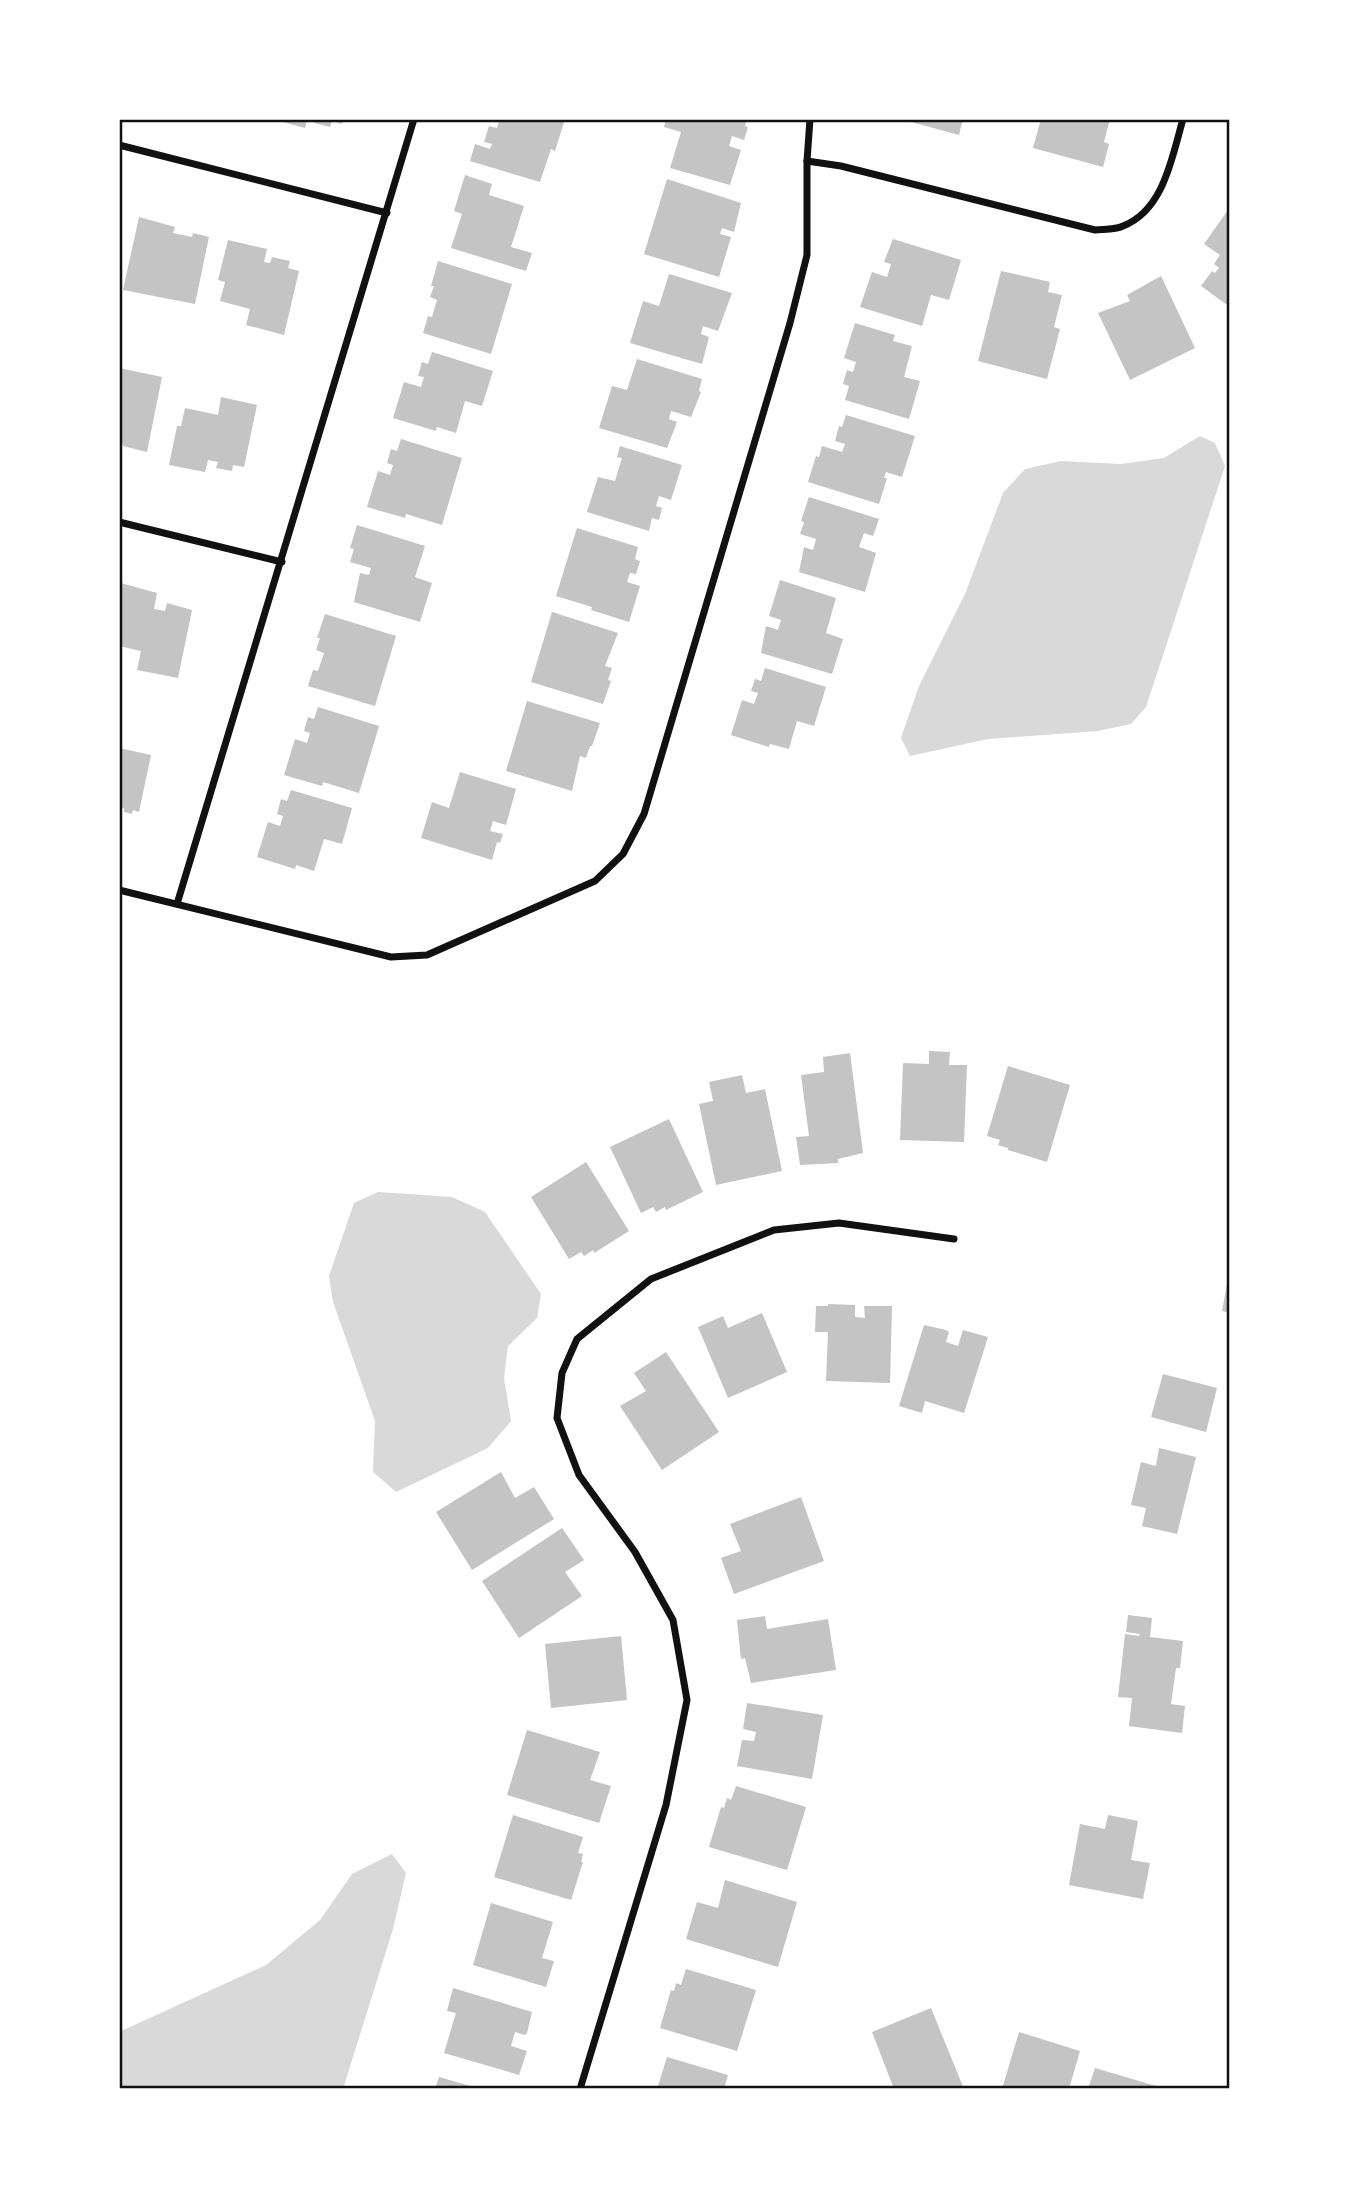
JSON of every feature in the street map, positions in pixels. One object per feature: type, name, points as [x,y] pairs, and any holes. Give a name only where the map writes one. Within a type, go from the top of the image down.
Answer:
[{"type":"street","points":[[177,904],[414,119]]},
{"type":"street","points":[[119,890],[391,957],[427,955],[595,881],[623,854],[644,814],[790,323],[807,255],[810,119]]},
{"type":"street","points":[[807,161],[841,166],[1095,230],[1120,228],[1140,218],[1162,188],[1183,119]]},
{"type":"street","points":[[119,145],[387,214]]},
{"type":"street","points":[[119,522],[282,562]]},
{"type":"street","points":[[580,2089],[666,1805],[687,1700],[673,1620],[635,1552],[579,1475],[557,1418],[562,1373],[577,1339],[651,1279],[774,1230],[839,1223],[954,1239]]},
{"type":"shaded area","points":[[1200,436],[1215,443],[1225,466],[1146,707],[1131,724],[1098,731],[988,739],[910,756],[901,738],[919,686],[965,594],[1003,493],[1025,469],[1061,461],[1121,464],[1164,458]]},
{"type":"shaded area","points":[[378,1192],[452,1197],[485,1212],[541,1294],[537,1318],[508,1346],[504,1378],[511,1421],[488,1448],[396,1492],[373,1472],[375,1421],[333,1302],[329,1276],[354,1203]]},
{"type":"shaded area","points":[[392,1854],[406,1873],[393,1929],[343,2089],[119,2089],[119,2032],[266,1965],[320,1920],[352,1874]]},
{"type":"building","points":[[272,119],[307,119],[305,128]]},
{"type":"building","points":[[315,119],[343,119],[342,124],[332,121],[330,127],[314,123]]},
{"type":"building","points":[[494,119],[565,119],[555,151],[551,149],[540,182],[470,161],[475,144],[490,149],[492,144],[484,142],[489,126],[497,128],[499,121]]},
{"type":"building","points":[[666,119],[747,119],[745,126],[748,127],[744,140],[732,136],[729,146],[741,150],[730,185],[670,168],[681,132],[664,127]]},
{"type":"building","points":[[900,119],[963,119],[959,135]]},
{"type":"building","points":[[1041,119],[1110,119],[1104,142],[1109,144],[1103,167],[1033,148]]},
{"type":"building","points":[[465,175],[492,184],[489,195],[524,206],[511,247],[532,253],[526,271],[451,248],[462,214],[454,211]]},
{"type":"building","points":[[667,179],[741,203],[734,232],[722,228],[720,234],[731,237],[719,277],[644,254]]},
{"type":"building","points":[[1228,210],[1230,307],[1201,286],[1212,271],[1215,273],[1219,268],[1214,264],[1220,255],[1204,244]]},
{"type":"building","points":[[139,217],[175,227],[173,233],[192,237],[193,233],[209,237],[195,304],[123,290]]},
{"type":"building","points":[[893,239],[961,260],[949,300],[931,295],[922,326],[860,307],[872,272],[887,277],[891,264],[884,262]]},
{"type":"building","points":[[228,240],[267,249],[264,262],[270,263],[272,257],[290,261],[288,268],[299,271],[284,335],[246,325],[250,309],[220,301],[225,282],[218,280]]},
{"type":"building","points":[[438,261],[512,284],[491,354],[423,333],[437,300],[430,297]]},
{"type":"building","points":[[1001,271],[1050,282],[1048,292],[1062,295],[1054,327],[1060,329],[1047,379],[978,361]]},
{"type":"building","points":[[669,274],[732,293],[718,331],[703,326],[701,334],[709,337],[702,364],[630,343],[643,301],[659,306]]},
{"type":"building","points":[[1161,276],[1195,348],[1130,380],[1098,313],[1130,301],[1127,295]]},
{"type":"building","points":[[855,323],[895,335],[893,341],[912,346],[904,377],[920,381],[909,419],[845,400],[849,386],[843,384],[847,370],[853,372],[856,362],[844,358]]},
{"type":"building","points":[[432,352],[493,371],[482,406],[465,401],[456,433],[437,427],[436,431],[393,418],[404,382],[421,387],[424,377],[418,376],[422,362],[428,364]]},
{"type":"building","points":[[637,359],[702,379],[701,392],[691,417],[671,411],[669,419],[677,422],[667,448],[599,428],[612,386],[627,390]]},
{"type":"building","points":[[119,368],[162,377],[147,452],[119,443]]},
{"type":"building","points":[[221,397],[257,405],[244,467],[233,465],[232,471],[216,468],[218,462],[208,460],[205,472],[169,465],[177,426],[181,426],[185,408],[218,415]]},
{"type":"building","points":[[846,415],[915,436],[902,477],[886,472],[884,478],[887,478],[879,504],[808,482],[822,446],[842,452],[845,444],[835,441],[839,426],[842,427]]},
{"type":"building","points":[[401,439],[462,458],[442,525],[406,514],[405,518],[367,507],[378,471],[390,475],[393,465],[387,463],[391,449],[397,451]]},
{"type":"building","points":[[620,446],[682,465],[671,500],[659,496],[656,506],[662,508],[659,520],[652,518],[649,531],[587,512],[598,477],[615,481],[622,458],[617,457]]},
{"type":"building","points":[[809,497],[879,519],[873,536],[864,533],[859,547],[876,553],[865,592],[799,572],[804,547],[813,550],[816,539],[800,534],[804,522],[801,521]]},
{"type":"building","points":[[357,525],[425,546],[415,577],[432,583],[420,622],[354,602],[360,573],[369,575],[371,568],[350,562],[354,549],[350,548]]},
{"type":"building","points":[[577,528],[638,547],[635,559],[640,561],[636,574],[630,573],[627,582],[640,586],[629,622],[556,596]]},
{"type":"building","points":[[780,580],[836,598],[826,633],[843,639],[832,674],[761,653],[766,626],[778,630],[781,620],[769,616]]},
{"type":"building","points":[[121,583],[157,593],[154,609],[165,611],[167,603],[192,610],[178,678],[137,670],[141,651],[119,646]]},
{"type":"building","points":[[552,612],[618,633],[605,666],[612,668],[608,680],[611,681],[603,704],[531,682]]},
{"type":"building","points":[[325,614],[396,636],[375,706],[308,686],[313,670],[318,671],[324,653],[316,650]]},
{"type":"building","points":[[765,668],[826,687],[814,726],[797,721],[789,749],[770,744],[769,747],[731,735],[742,700],[754,704],[758,693],[751,691],[755,679],[761,681]]},
{"type":"building","points":[[527,701],[600,723],[586,758],[580,756],[572,791],[506,771]]},
{"type":"building","points":[[318,707],[379,726],[359,793],[323,782],[322,786],[284,775],[295,739],[307,743],[310,733],[304,731],[308,717],[314,719]]},
{"type":"building","points":[[119,748],[151,755],[139,812],[133,810],[132,814],[119,807]]},
{"type":"building","points":[[460,772],[516,789],[506,825],[493,821],[490,831],[503,834],[500,843],[497,842],[492,860],[421,838],[432,802],[449,808]]},
{"type":"building","points":[[291,790],[352,808],[342,844],[324,839],[314,871],[296,865],[295,869],[257,857],[268,822],[280,826],[283,816],[277,814],[281,799],[287,801]]},
{"type":"building","points":[[929,1051],[950,1052],[949,1065],[967,1065],[964,1142],[900,1140],[903,1063],[929,1064]]},
{"type":"building","points":[[850,1053],[863,1153],[838,1159],[838,1163],[800,1165],[796,1137],[809,1136],[801,1075],[824,1072],[823,1057]]},
{"type":"building","points":[[1008,1066],[1070,1085],[1047,1162],[1008,1150],[998,1145],[1000,1140],[987,1136]]},
{"type":"building","points":[[742,1075],[746,1093],[765,1089],[782,1171],[716,1185],[699,1104],[713,1101],[709,1082]]},
{"type":"building","points":[[669,1119],[703,1192],[666,1210],[665,1207],[656,1212],[653,1207],[641,1213],[610,1147]]},
{"type":"building","points":[[586,1162],[629,1231],[594,1253],[593,1250],[584,1256],[581,1252],[569,1259],[531,1197]]},
{"type":"building","points":[[1230,1274],[1230,1313],[1222,1311]]},
{"type":"building","points":[[855,1305],[855,1317],[865,1318],[864,1306],[892,1306],[890,1383],[826,1381],[828,1332],[815,1332],[816,1306]]},
{"type":"building","points":[[762,1313],[787,1372],[728,1398],[698,1327],[723,1316],[728,1328]]},
{"type":"building","points":[[924,1325],[946,1330],[949,1332],[946,1342],[958,1346],[963,1330],[988,1337],[964,1413],[925,1401],[922,1413],[899,1406]]},
{"type":"building","points":[[666,1352],[719,1432],[662,1470],[620,1406],[646,1391],[634,1373]]},
{"type":"building","points":[[1163,1374],[1217,1388],[1206,1432],[1151,1417]]},
{"type":"building","points":[[1159,1448],[1196,1457],[1177,1534],[1142,1526],[1146,1508],[1131,1505],[1141,1462],[1156,1466]]},
{"type":"building","points":[[501,1472],[515,1498],[534,1487],[554,1519],[472,1570],[436,1512]]},
{"type":"building","points":[[801,1497],[824,1561],[734,1594],[721,1558],[741,1551],[730,1524]]},
{"type":"building","points":[[562,1528],[584,1560],[565,1572],[582,1596],[519,1638],[482,1581]]},
{"type":"building","points":[[1128,1615],[1152,1618],[1150,1637],[1183,1641],[1180,1668],[1176,1668],[1171,1704],[1185,1706],[1182,1733],[1129,1726],[1132,1698],[1118,1697],[1125,1634],[1140,1634],[1126,1632]]},
{"type":"building","points":[[765,1616],[767,1629],[828,1619],[836,1670],[751,1683],[745,1658],[741,1659],[737,1620]]},
{"type":"building","points":[[621,1636],[627,1700],[551,1708],[545,1644]]},
{"type":"building","points":[[747,1703],[823,1715],[812,1779],[737,1766],[742,1740],[754,1741],[756,1732],[743,1729]]},
{"type":"building","points":[[527,1730],[600,1752],[590,1780],[611,1786],[599,1823],[507,1795]]},
{"type":"building","points":[[736,1786],[806,1807],[787,1870],[709,1847],[721,1807],[724,1808],[727,1798],[731,1800]]},
{"type":"building","points":[[513,1815],[583,1837],[578,1853],[583,1854],[583,1862],[571,1900],[494,1877]]},
{"type":"building","points":[[1108,1815],[1138,1821],[1131,1860],[1150,1863],[1143,1899],[1069,1885],[1080,1824],[1105,1829]]},
{"type":"building","points":[[725,1880],[797,1902],[778,1967],[686,1939],[697,1902],[718,1908]]},
{"type":"building","points":[[491,1903],[553,1922],[542,1958],[554,1961],[546,1987],[473,1965]]},
{"type":"building","points":[[686,1969],[756,1990],[737,2051],[660,2028],[671,1990],[674,1991],[676,1983],[681,1985]]},
{"type":"building","points":[[453,1988],[532,2012],[527,2033],[525,2035],[515,2032],[511,2046],[527,2051],[519,2075],[444,2053],[456,2013],[447,2011]]},
{"type":"building","points":[[931,2008],[964,2089],[894,2089],[872,2032]]},
{"type":"building","points":[[1019,2032],[1080,2051],[1069,2089],[1002,2089]]},
{"type":"building","points":[[667,2057],[728,2075],[724,2089],[657,2089]]},
{"type":"building","points":[[1095,2068],[1156,2086],[1155,2089],[1088,2089]]},
{"type":"building","points":[[439,2077],[477,2088],[477,2089],[435,2089]]}]
